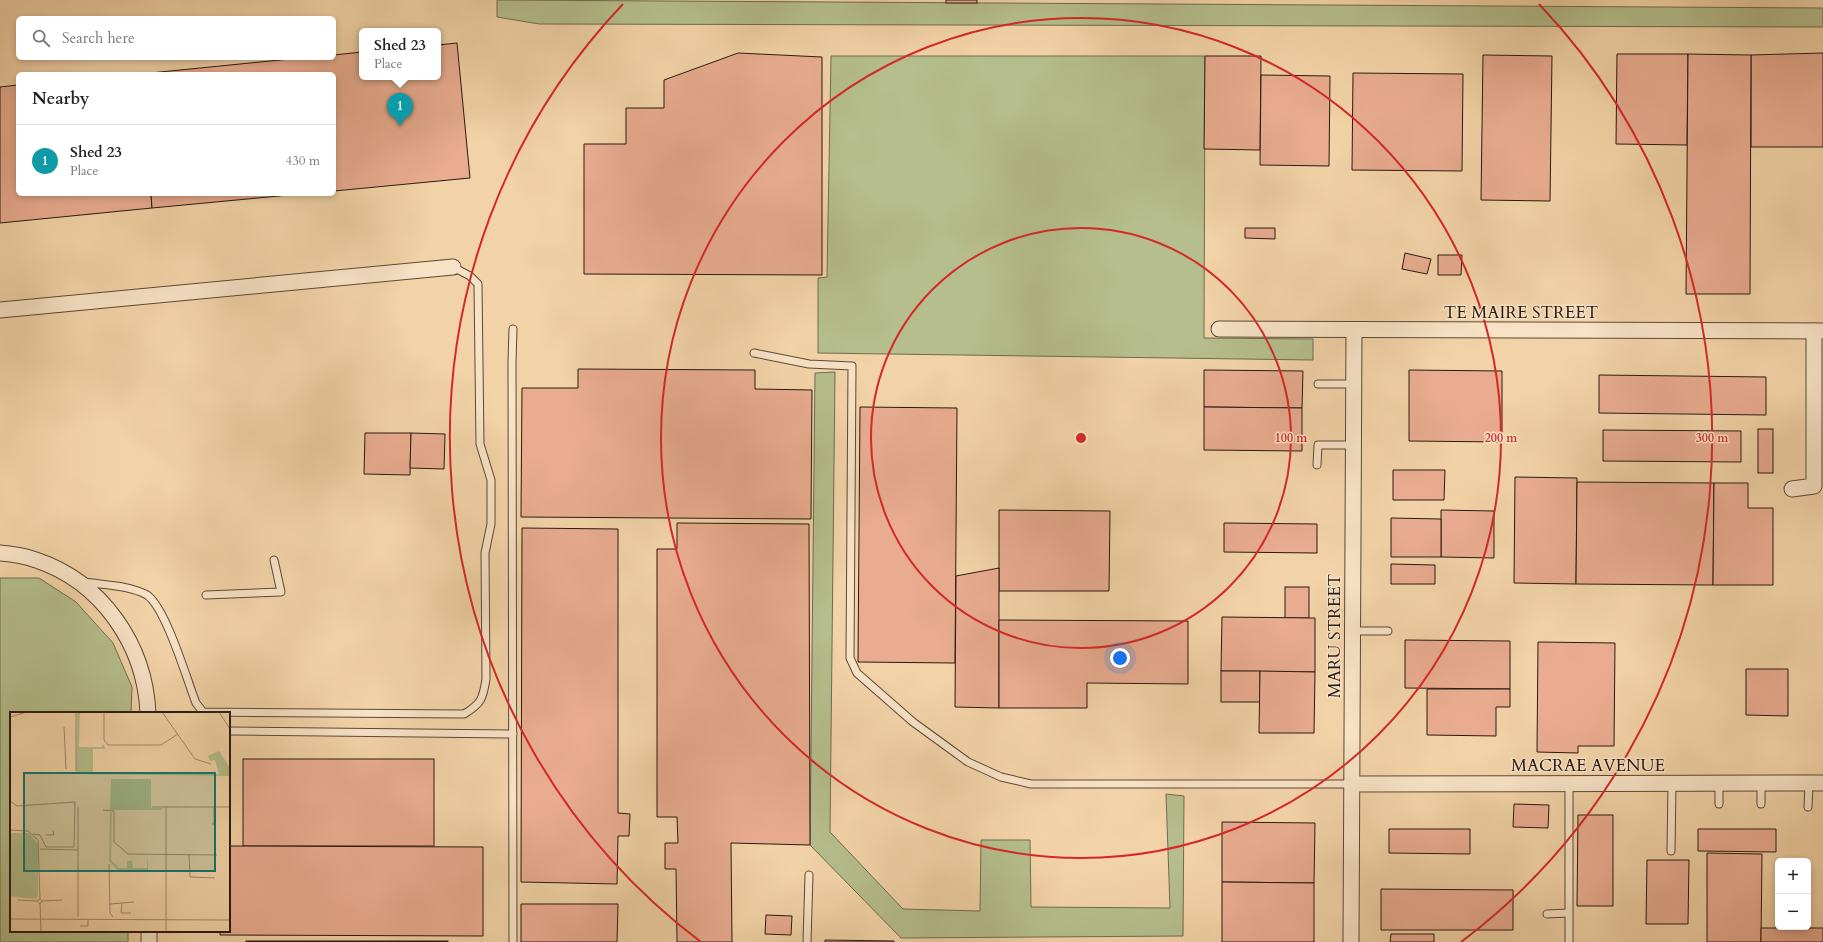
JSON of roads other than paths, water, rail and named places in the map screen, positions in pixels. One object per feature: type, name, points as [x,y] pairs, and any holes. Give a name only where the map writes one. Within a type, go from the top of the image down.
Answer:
[{"type":"street","points":[[0,310],[453,267]]},
{"type":"street","name":"TE MAIRE STREET","points":[[1219,329],[1354,331],[1818,331]]},
{"type":"street","name":"MARU STREET","points":[[1351,942],[1354,331]]},
{"type":"street","points":[[1792,489],[1814,486],[1818,331]]},
{"type":"street","points":[[0,552],[36,560],[58,569],[78,581],[96,596],[122,626],[142,671],[147,695],[148,712]]},
{"type":"street","name":"MACRAE AVENUE","points":[[1352,784],[1816,784]]},
{"type":"street","points":[[149,942],[150,932]]},
{"type":"lane","points":[[230,712],[464,714],[478,706],[483,695],[486,679],[486,553],[491,524],[491,480],[480,444],[478,284],[470,276],[453,267]]},
{"type":"lane","points":[[513,942],[512,363],[514,329]]},
{"type":"lane","points":[[754,353],[809,364],[852,366],[850,658],[857,673],[919,726],[978,768],[1001,777],[1031,784],[1352,784]]},
{"type":"lane","points":[[1318,384],[1354,384]]},
{"type":"lane","points":[[1318,465],[1318,445],[1354,445]]},
{"type":"lane","points":[[206,595],[280,592],[274,560]]},
{"type":"lane","points":[[78,581],[126,588],[147,596],[162,614],[196,703],[203,712]]},
{"type":"lane","points":[[1353,631],[1388,631]]},
{"type":"lane","points":[[230,731],[512,734]]},
{"type":"lane","points":[[1761,783],[1761,804]]},
{"type":"lane","points":[[1671,851],[1672,784]]},
{"type":"lane","points":[[1719,784],[1719,804]]},
{"type":"lane","points":[[1808,807],[1816,784]]},
{"type":"lane","points":[[1569,785],[1569,942]]},
{"type":"lane","points":[[807,942],[808,875]]},
{"type":"lane","points":[[1547,914],[1568,913]]},
{"type":"place","name":"Shed 23","points":[[400,126]]}]
